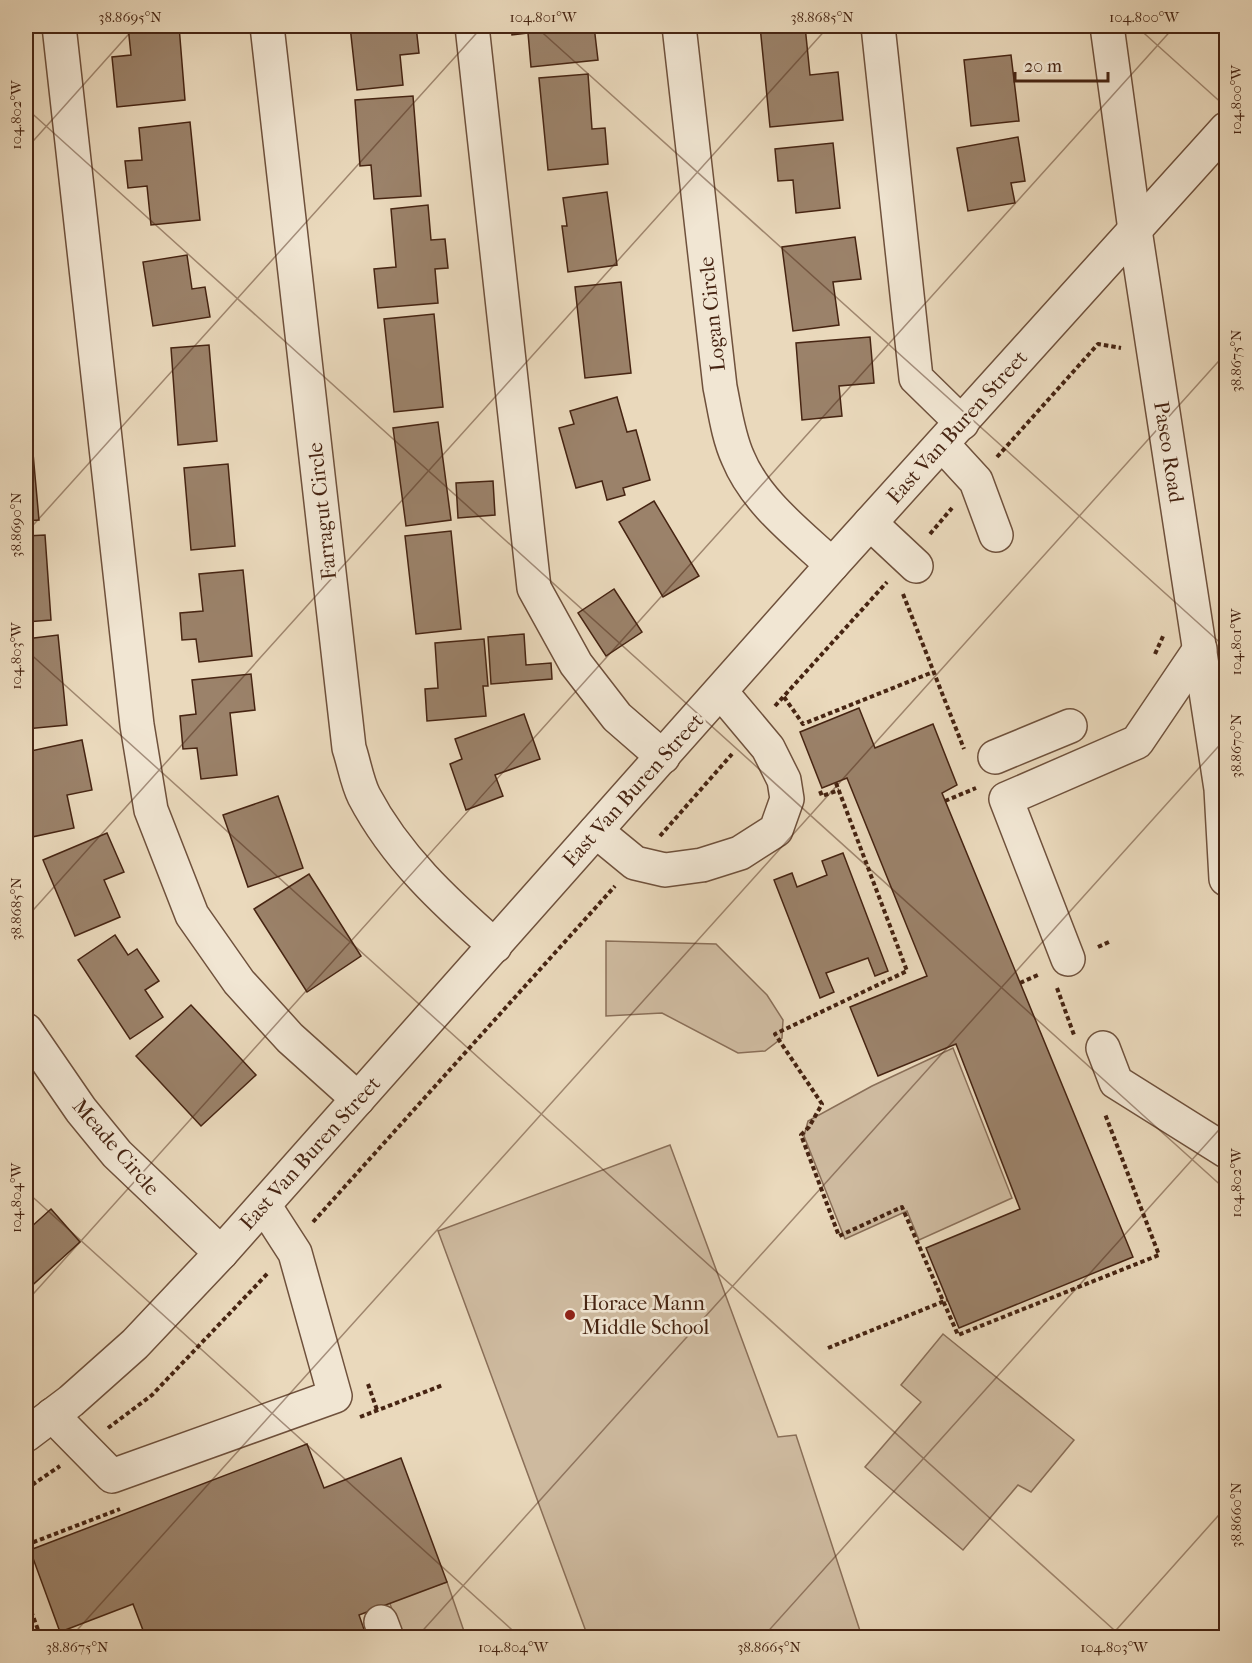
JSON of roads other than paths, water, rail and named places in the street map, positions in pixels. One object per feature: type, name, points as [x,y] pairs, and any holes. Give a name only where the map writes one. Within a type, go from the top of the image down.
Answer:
[{"type":"street","points":[[58,26],[137,725],[151,810],[192,915],[238,982],[290,1038],[358,1099]]},
{"type":"street","name":"Farragut Circle","points":[[267,26],[349,748],[363,794],[384,830],[414,870],[495,946]]},
{"type":"street","points":[[472,26],[534,588],[576,664],[617,717],[663,757]]},
{"type":"street","name":"Logan Circle","points":[[679,26],[720,387],[729,432],[738,460],[759,493],[832,565]]},
{"type":"street","points":[[878,26],[916,378],[952,434],[976,481],[996,535]]},
{"type":"street","name":"Paseo Road","points":[[1107,26],[1221,789],[1227,879]]},
{"type":"street","name":"East Van Buren Street","points":[[26,1435],[135,1344],[221,1253],[832,565],[1227,129]]},
{"type":"street","points":[[870,524],[916,566]]},
{"type":"street","points":[[1061,970],[1006,800],[1137,742],[1200,649]]},
{"type":"street","points":[[596,831],[635,863],[665,870],[702,865],[740,853],[776,830],[787,799],[784,780],[768,748],[721,692]]},
{"type":"street","points":[[995,757],[1070,726]]},
{"type":"street","name":"Meade Circle","points":[[26,1030],[56,1076],[117,1154],[221,1253]]},
{"type":"street","points":[[1091,1047],[1116,1082],[1227,1151]]},
{"type":"street","points":[[52,1415],[112,1476],[335,1396],[295,1253],[264,1205]]},
{"type":"place","name":"Horace Mann Middle School","points":[[570,1315]]}]
